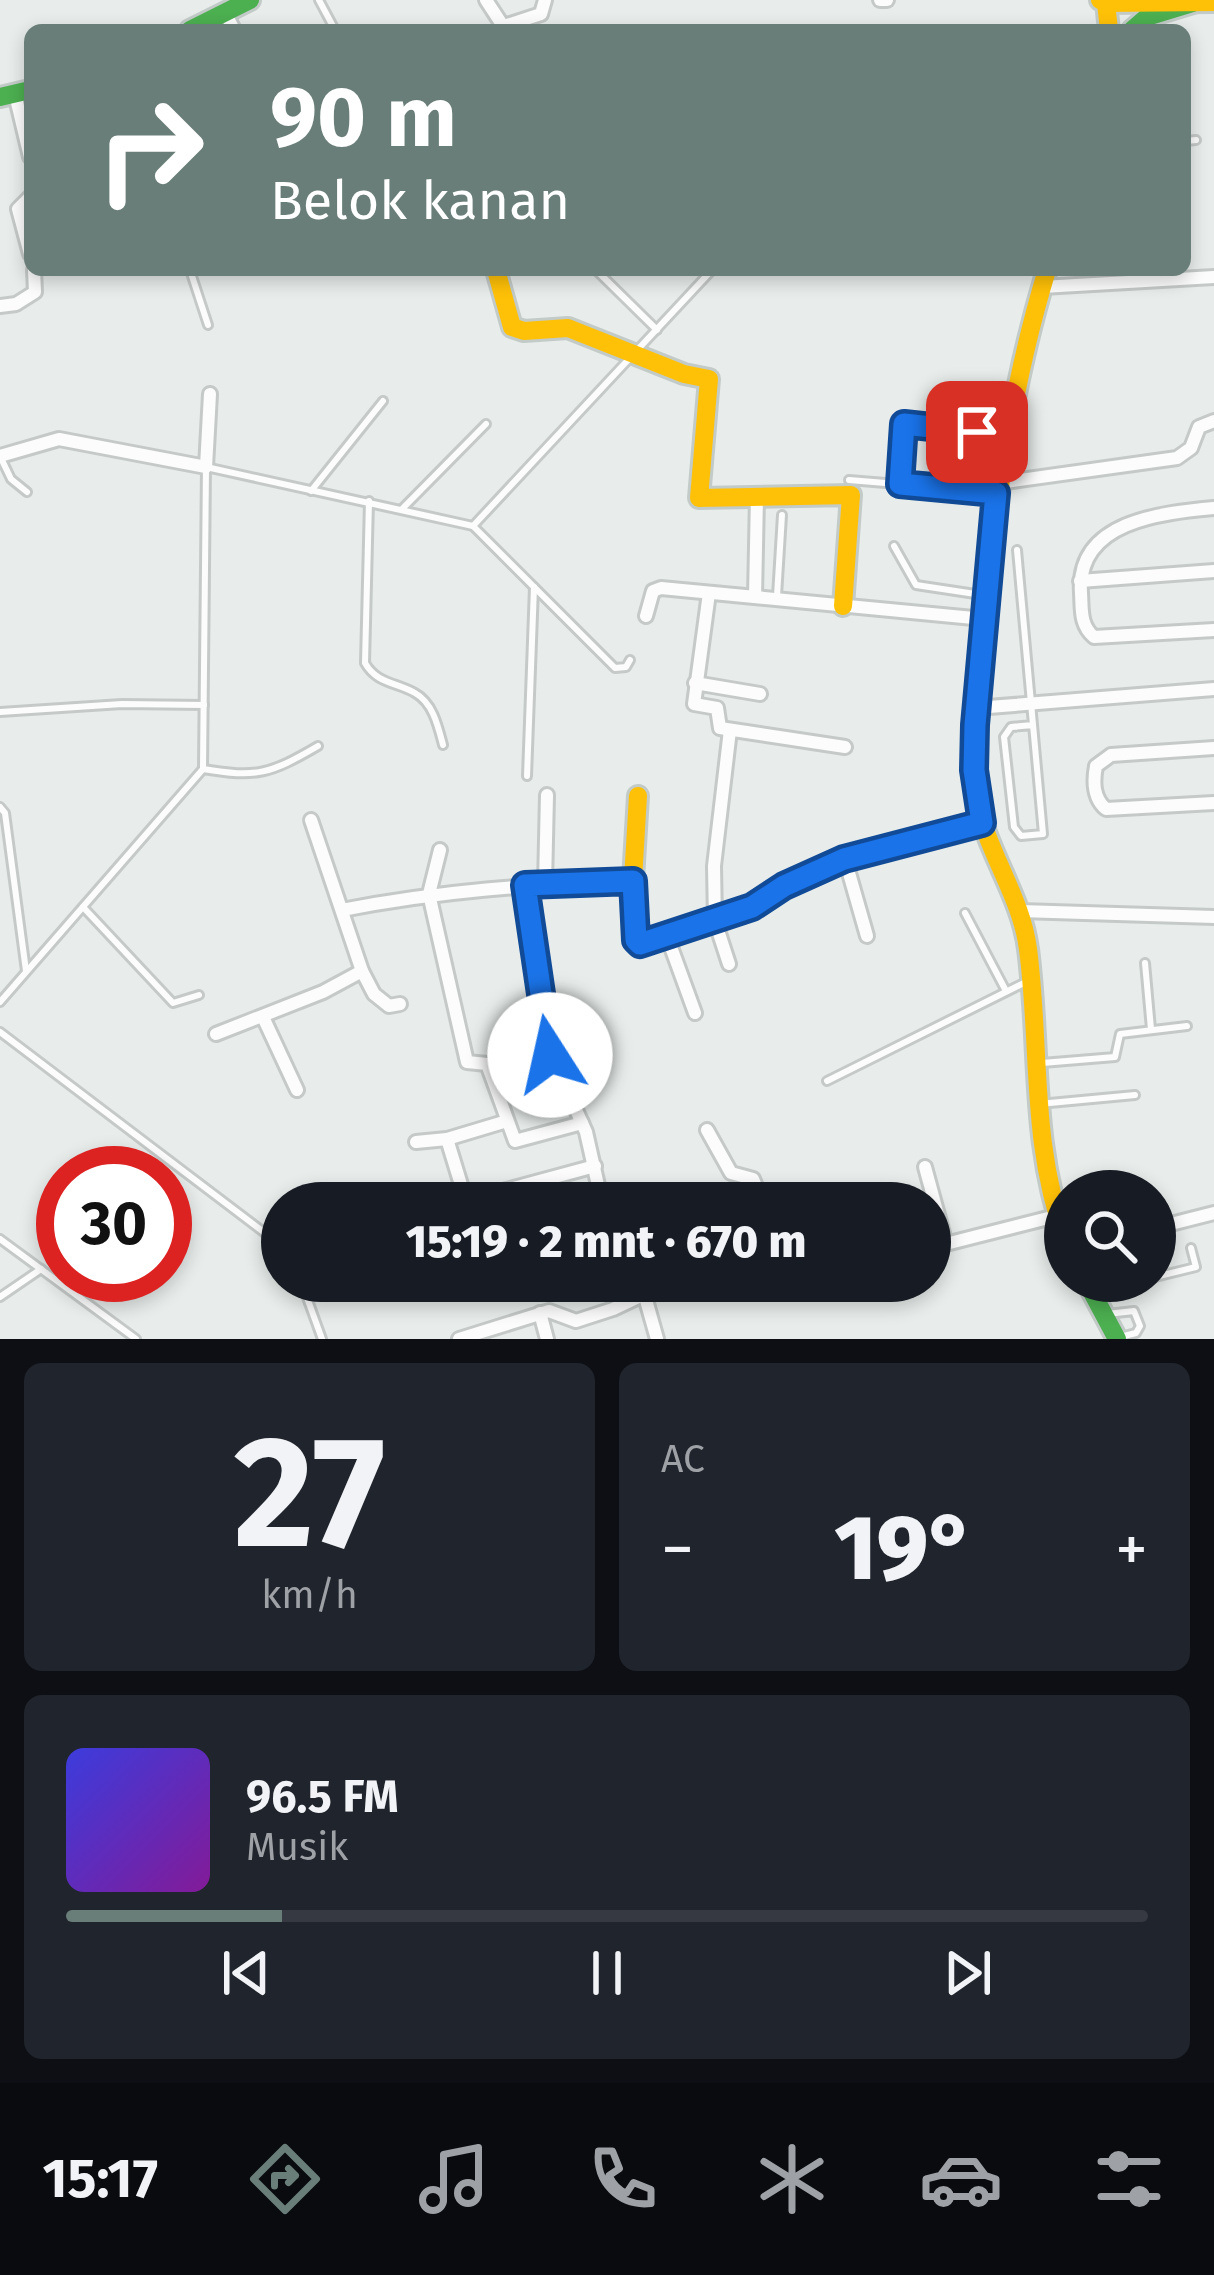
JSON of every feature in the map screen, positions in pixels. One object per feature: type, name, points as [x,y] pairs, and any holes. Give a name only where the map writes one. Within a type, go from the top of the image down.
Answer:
[{"type":"main road","points":[[226,23],[250,0]]},
{"type":"main road","points":[[1103,1],[1214,2]]},
{"type":"main road","points":[[1139,24],[1147,17],[1193,3]]},
{"type":"main road","points":[[498,276],[512,327],[524,331],[568,328],[634,356],[710,379],[699,498],[851,495],[843,606]]},
{"type":"main road","points":[[1044,279],[1019,362],[996,488],[974,770],[982,823],[1020,911],[1045,1170]]},
{"type":"main road","points":[[638,796],[633,881],[640,944],[715,921],[844,859],[982,823]]},
{"type":"main road","points":[[1097,1302],[1116,1339]]},
{"type":"street","points":[[515,24],[542,14],[545,0]]},
{"type":"street","points":[[15,93],[24,132]]},
{"type":"street","points":[[0,306],[16,304],[35,292],[34,276]]},
{"type":"street","points":[[1044,279],[1214,278]]},
{"type":"street","points":[[0,456],[59,439],[206,467],[210,394]]},
{"type":"street","points":[[996,488],[1178,458],[1192,448],[1198,427],[1214,421]]},
{"type":"street","points":[[755,597],[757,496]]},
{"type":"street","points":[[1214,508],[1154,513],[1132,521],[1088,553],[1080,581],[1083,621],[1094,637],[1214,630]]},
{"type":"street","points":[[1080,581],[1214,571]]},
{"type":"street","points":[[646,616],[653,591],[661,588],[984,619]]},
{"type":"street","points":[[709,592],[694,704],[716,708],[720,728],[845,747]]},
{"type":"street","points":[[695,683],[760,694]]},
{"type":"street","points":[[976,708],[1214,689]]},
{"type":"street","points":[[729,964],[715,921],[714,866],[730,730]]},
{"type":"street","points":[[1214,748],[1111,755],[1096,766],[1094,776],[1095,794],[1106,809],[1214,803]]},
{"type":"street","points":[[544,884],[548,795]]},
{"type":"street","points":[[311,820],[362,971],[374,994],[389,1006],[400,1004]]},
{"type":"street","points":[[440,850],[428,894],[467,1063],[487,1064],[515,1141],[583,1123]]},
{"type":"street","points":[[844,859],[867,935]]},
{"type":"street","points":[[341,910],[428,894],[633,881]]},
{"type":"street","points":[[525,885],[549,1048],[583,1123],[598,1182]]},
{"type":"street","points":[[1020,911],[1214,917]]},
{"type":"street","points":[[667,936],[694,1013]]},
{"type":"street","points":[[216,1034],[362,971]]},
{"type":"street","points":[[262,1018],[297,1090]]},
{"type":"street","points":[[416,1142],[507,1121]]},
{"type":"street","points":[[706,1130],[731,1173],[754,1182]]},
{"type":"street","points":[[447,1138],[457,1182]]},
{"type":"street","points":[[536,1182],[595,1166]]},
{"type":"street","points":[[926,1166],[930,1182]]},
{"type":"street","points":[[1176,1223],[1211,1214],[1214,1197]]},
{"type":"street","points":[[951,1243],[1044,1219]]},
{"type":"street","points":[[459,1339],[540,1313],[555,1312],[576,1321],[626,1302]]},
{"type":"street","points":[[647,1302],[657,1339]]},
{"type":"street","points":[[540,1313],[548,1339]]},
{"type":"lane","points":[[1191,141],[1196,140]]},
{"type":"lane","points":[[192,276],[208,325]]},
{"type":"lane","points":[[602,276],[657,330]]},
{"type":"lane","points":[[473,526],[706,276]]},
{"type":"lane","points":[[311,490],[383,401]]},
{"type":"lane","points":[[403,508],[486,424]]},
{"type":"lane","points":[[900,484],[904,424],[977,432]]},
{"type":"lane","points":[[0,456],[11,479],[27,492]]},
{"type":"lane","points":[[0,1002],[203,769],[206,467],[473,526],[615,668],[626,667],[630,660]]},
{"type":"lane","points":[[849,480],[996,488]]},
{"type":"lane","points":[[369,501],[365,663],[379,680],[418,694],[436,721],[443,745]]},
{"type":"lane","points":[[777,599],[782,515]]},
{"type":"lane","points":[[894,546],[916,585],[985,595]]},
{"type":"lane","points":[[1017,550],[1031,704],[1033,725],[1043,835],[1021,836],[1014,827],[1004,737],[1011,727],[1033,725]]},
{"type":"lane","points":[[527,776],[534,587]]},
{"type":"lane","points":[[0,712],[122,704],[204,705]]},
{"type":"lane","points":[[203,769],[248,775],[275,771],[318,746]]},
{"type":"lane","points":[[0,807],[26,971]]},
{"type":"lane","points":[[83,907],[173,1003],[199,994]]},
{"type":"lane","points":[[965,913],[1006,991]]},
{"type":"lane","points":[[1145,963],[1151,1029]]},
{"type":"lane","points":[[827,1082],[1030,980]]},
{"type":"lane","points":[[1032,1064],[1115,1057],[1120,1034],[1186,1026]]},
{"type":"lane","points":[[0,1032],[261,1227]]},
{"type":"lane","points":[[1035,1105],[1135,1095]]},
{"type":"lane","points":[[0,1239],[36,1265]]},
{"type":"lane","points":[[1176,1272],[1196,1267],[1191,1248]]},
{"type":"lane","points":[[0,1298],[36,1273]]},
{"type":"lane","points":[[86,1302],[136,1339]]},
{"type":"lane","points":[[309,1302],[322,1339]]},
{"type":"lane","points":[[1104,1315],[1127,1309],[1138,1318],[1136,1333],[1116,1339]]},
{"type":"traffic: fast","points":[[202,24],[250,0]]},
{"type":"traffic: fast","points":[[1139,24],[1147,17],[1193,3]]},
{"type":"traffic: fast","points":[[0,97],[24,91]]},
{"type":"traffic: fast","points":[[1097,1302],[1117,1339]]},
{"type":"traffic: slow","points":[[1100,0],[1106,3],[1108,24]]},
{"type":"traffic: slow","points":[[1106,3],[1214,2]]},
{"type":"traffic: slow","points":[[498,276],[512,327],[524,331],[568,328],[684,374],[709,379],[699,498],[851,495],[843,606]]},
{"type":"traffic: slow","points":[[1045,276],[1014,403],[999,493],[973,753],[980,814],[1018,909],[1028,949],[1047,1170]]},
{"type":"traffic: slow","points":[[638,796],[632,896],[640,944],[752,907],[845,859],[982,823]]},
{"type":"route","points":[[550,1055],[525,885],[633,881],[640,944],[752,907],[784,886],[844,859],[982,823],[974,770],[975,725],[996,493],[900,484],[904,424],[977,432]]}]
